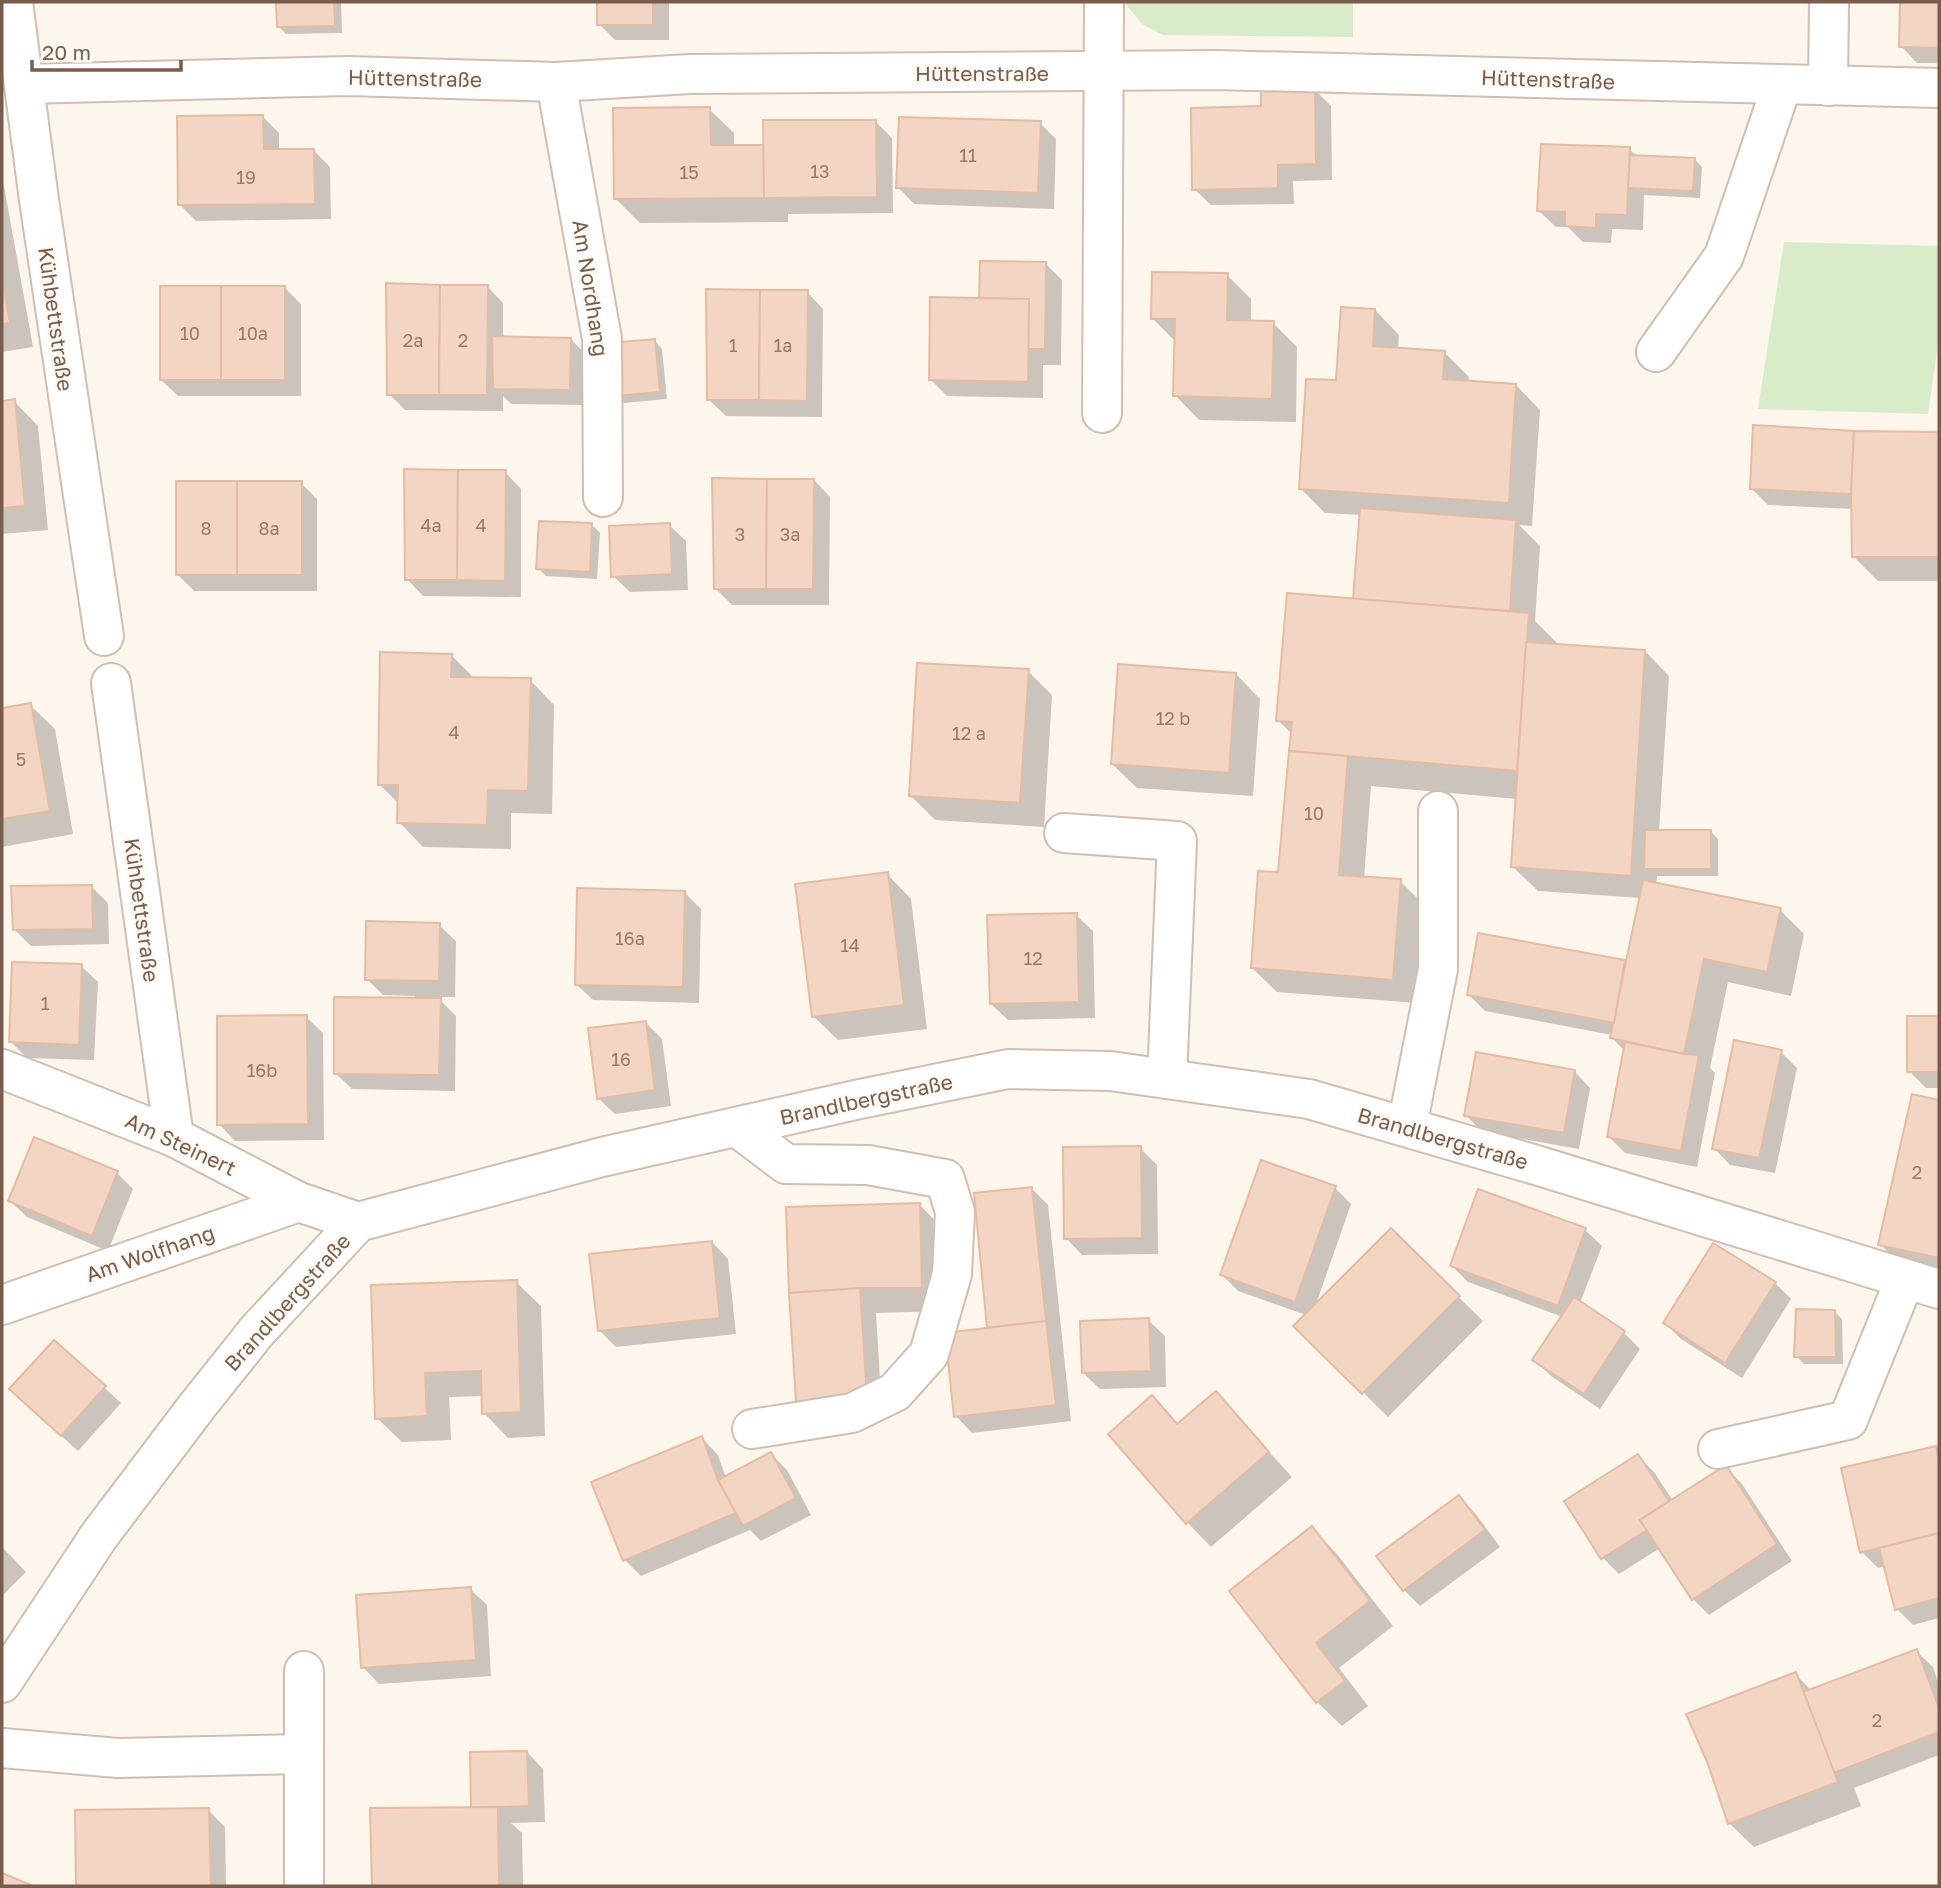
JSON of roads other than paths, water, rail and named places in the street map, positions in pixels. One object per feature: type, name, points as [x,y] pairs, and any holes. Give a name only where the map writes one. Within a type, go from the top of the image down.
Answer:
[{"type":"street","name":"Kühbettstraße","points":[[13,2],[38,200],[104,636]]},
{"type":"street","points":[[1102,414],[1104,2]]},
{"type":"street","points":[[1828,86],[1829,2]]},
{"type":"street","name":"Hüttenstraße","points":[[24,84],[348,76],[556,82],[690,74],[1105,73],[1216,70],[1939,88]]},
{"type":"street","name":"Am Nordhang","points":[[556,82],[602,339],[603,497]]},
{"type":"street","points":[[1656,352],[1724,256],[1782,85]]},
{"type":"street","name":"Kühbettstraße","points":[[111,682],[174,1137]]},
{"type":"street","points":[[1407,1128],[1438,969],[1438,811]]},
{"type":"street","points":[[1064,833],[1177,841],[1167,1079]]},
{"type":"street","name":"Am Steinert","points":[[2,1069],[174,1137],[299,1202],[358,1222]]},
{"type":"street","name":"Brandlbergstraße","points":[[2,1683],[99,1536],[198,1405],[257,1331],[358,1222],[602,1157],[1008,1069],[1110,1070],[1308,1099],[1550,1169],[1922,1284]]},
{"type":"street","points":[[737,1127],[786,1164],[868,1166],[944,1179],[955,1213],[952,1274],[929,1354],[895,1392],[852,1413],[752,1429]]},
{"type":"street","name":"Am Wolfhang","points":[[2,1305],[299,1202]]},
{"type":"street","points":[[1718,1449],[1848,1420],[1922,1284]]},
{"type":"street","points":[[304,1671],[304,1886]]},
{"type":"street","points":[[2,1748],[118,1758],[304,1754]]}]
